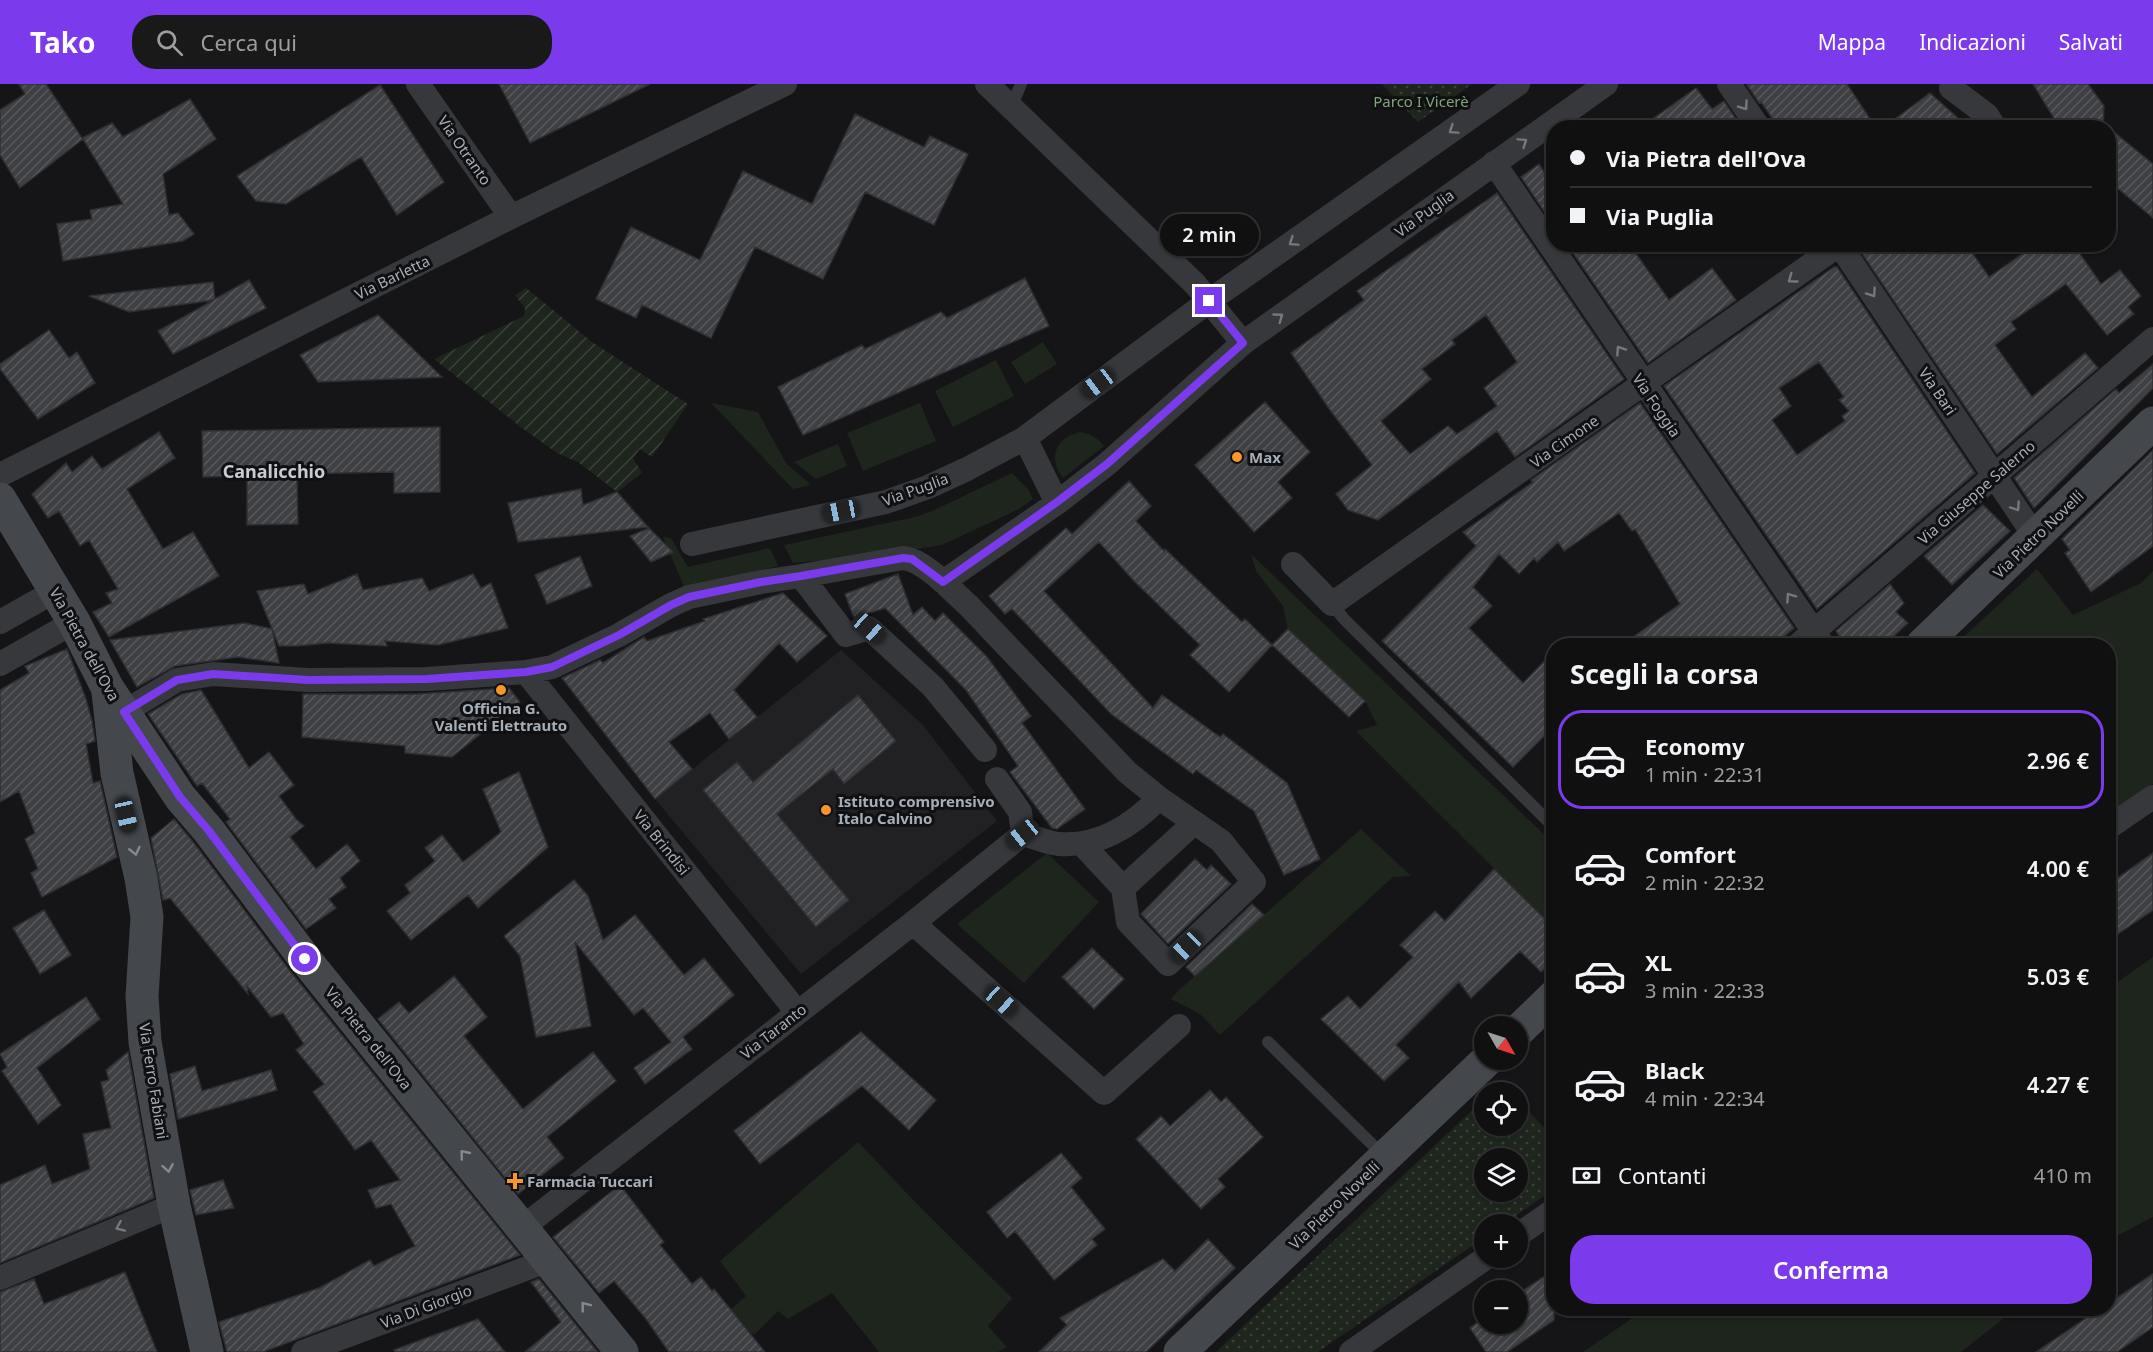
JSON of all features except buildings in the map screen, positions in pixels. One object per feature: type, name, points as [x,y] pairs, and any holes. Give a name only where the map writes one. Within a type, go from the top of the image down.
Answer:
[{"type":"main road","name":"Via Pietro Novelli","points":[[1929,638],[2153,423]]},
{"type":"main road","name":"Via Pietra dell'Ova","points":[[0,499],[74,622],[116,699],[180,797],[209,831],[305,959],[622,1352]]},
{"type":"main road","name":"Via Ferro Fabiani","points":[[116,699],[116,765],[141,878],[147,917],[142,996],[145,1042],[174,1205],[207,1352]]},
{"type":"main road","points":[[116,765],[127,746],[135,744],[146,746]]},
{"type":"main road","points":[[1528,1021],[1546,1004]]},
{"type":"main road","name":"Via Pietro Novelli","points":[[1180,1352],[1476,1070]]},
{"type":"street","name":"Via Otranto","points":[[418,84],[511,217]]},
{"type":"street","name":"Via Barletta","points":[[0,475],[511,217],[785,84]]},
{"type":"street","points":[[987,84],[1195,284],[1243,343]]},
{"type":"street","name":"Via Puglia","points":[[692,544],[886,502],[928,487],[1025,438],[1209,301],[1518,84]]},
{"type":"street","name":"Via Puglia","points":[[1555,120],[1606,84]]},
{"type":"street","points":[[1729,84],[1754,120]]},
{"type":"street","points":[[1951,88],[1987,115],[1990,120]]},
{"type":"street","name":"Via Puglia","points":[[943,582],[1107,464],[1243,343],[1546,126]]},
{"type":"street","name":"Via Foggia","points":[[1494,163],[1546,240]]},
{"type":"street","name":"Via Foggia","points":[[1554,252],[1810,638]]},
{"type":"street","name":"Via Cimone","points":[[1332,604],[1830,252]]},
{"type":"street","name":"Via Bari","points":[[1845,252],[2036,538]]},
{"type":"street","name":"Via Giuseppe Salerno","points":[[1815,638],[1995,476],[2153,339]]},
{"type":"street","points":[[1025,438],[1057,502]]},
{"type":"street","points":[[116,699],[177,680],[213,674],[308,680],[427,679],[526,672],[552,667],[575,657],[689,597],[761,582],[903,558],[912,559],[943,582],[969,606],[1127,772],[1159,798],[1221,841],[1254,882],[1168,964],[1128,922],[1123,888],[1082,843]]},
{"type":"street","points":[[1293,564],[1332,604]]},
{"type":"street","points":[[801,576],[846,635],[869,628],[933,687],[985,750]]},
{"type":"street","points":[[0,622],[56,591]]},
{"type":"street","points":[[0,664],[74,622]]},
{"type":"street","name":"Via Brindisi","points":[[526,672],[797,1012]]},
{"type":"street","points":[[997,779],[1020,812],[1023,834],[1057,844],[1082,843],[1102,838],[1124,828],[1159,798]]},
{"type":"street","points":[[2116,822],[2153,797]]},
{"type":"street","points":[[1123,888],[1194,823]]},
{"type":"street","name":"Via Taranto","points":[[523,1227],[913,923],[1023,834]]},
{"type":"street","points":[[913,923],[1104,1093],[1179,1026]]},
{"type":"street","points":[[0,1278],[174,1205]]},
{"type":"street","points":[[1528,1228],[1546,1216]]},
{"type":"street","name":"Via Di Giorgio","points":[[303,1352],[549,1260]]},
{"type":"street","points":[[1351,1352],[1474,1266]]},
{"type":"lane","points":[[1011,108],[1021,84]]},
{"type":"lane","points":[[1332,604],[1344,619],[1546,819]]},
{"type":"lane","points":[[1269,1042],[1385,1157]]},
{"type":"shaded area","name":"Istituto comprensivo Italo Calvino","points":[[841,650],[923,725],[997,821],[801,974],[655,799]]},
{"type":"green space","name":"Parco I Vicerè","points":[[1382,84],[1472,84],[1418,122]]},
{"type":"green space","points":[[526,288],[592,342],[688,404],[652,457],[640,449],[633,458],[642,473],[617,492],[578,462],[557,453],[526,431],[434,359],[524,316],[525,308],[515,295]]},
{"type":"green space","points":[[1043,342],[1057,364],[1025,384],[1011,362]]},
{"type":"green space","points":[[996,360],[1014,396],[953,427],[935,391]]},
{"type":"green space","points":[[711,403],[758,412],[786,463],[811,485],[793,489]]},
{"type":"green space","points":[[920,403],[936,441],[863,471],[847,433]]},
{"type":"green space","points":[[1082,432],[1094,437],[1104,446],[1063,478],[1056,463],[1057,449],[1066,438]]},
{"type":"green space","points":[[838,444],[847,466],[816,479],[794,462]]},
{"type":"green space","points":[[1012,473],[1028,489],[1033,499],[1019,509],[942,545],[880,555],[793,563],[784,545],[915,517]]},
{"type":"green space","points":[[663,537],[671,538],[688,567],[770,548],[778,566],[685,589]]},
{"type":"green space","points":[[1251,554],[1546,836],[1546,920],[1356,731],[1377,725],[1365,701],[1288,629],[1283,606],[1256,571]]},
{"type":"green space","points":[[2037,569],[2073,615],[2141,583],[2153,571],[2153,784],[2116,810],[2116,638],[1963,638]]},
{"type":"green space","points":[[1361,829],[1411,876],[1393,877],[1220,1035],[1200,1014],[1171,999],[1179,990]]},
{"type":"green space","points":[[1047,853],[1099,902],[1024,983],[957,924]]},
{"type":"green space","points":[[2153,957],[2153,1217],[2116,1236],[2116,983]]},
{"type":"green space","points":[[1474,1108],[1474,1136],[1528,1136],[1528,1111],[1546,1130],[1546,1195],[1518,1214],[1474,1214],[1474,1245],[1318,1352],[1216,1352]]},
{"type":"green space","points":[[858,1142],[1012,1298],[988,1326],[1007,1347],[998,1352],[879,1352],[832,1293],[788,1319],[778,1311],[755,1334],[706,1332],[746,1296],[720,1261]]},
{"type":"green space","points":[[1635,1316],[2007,1316],[1961,1352],[1583,1352]]},
{"type":"place","name":"Max","points":[[1237,457]]},
{"type":"place","name":"Officina G. Valenti Elettrauto","points":[[501,690]]},
{"type":"place","name":"Istituto comprensivo Italo Calvino","points":[[826,810]]},
{"type":"place","name":"Farmacia Tuccari","points":[[515,1181]]},
{"type":"district","name":"Canalicchio","points":[[274,471]]},
{"type":"route","points":[[305,959],[209,831],[180,797],[124,712],[177,680],[213,674],[308,680],[427,679],[526,672],[552,667],[619,635],[689,597],[761,582],[903,558],[912,559],[943,582],[1107,464],[1243,343],[1209,301]]}]
